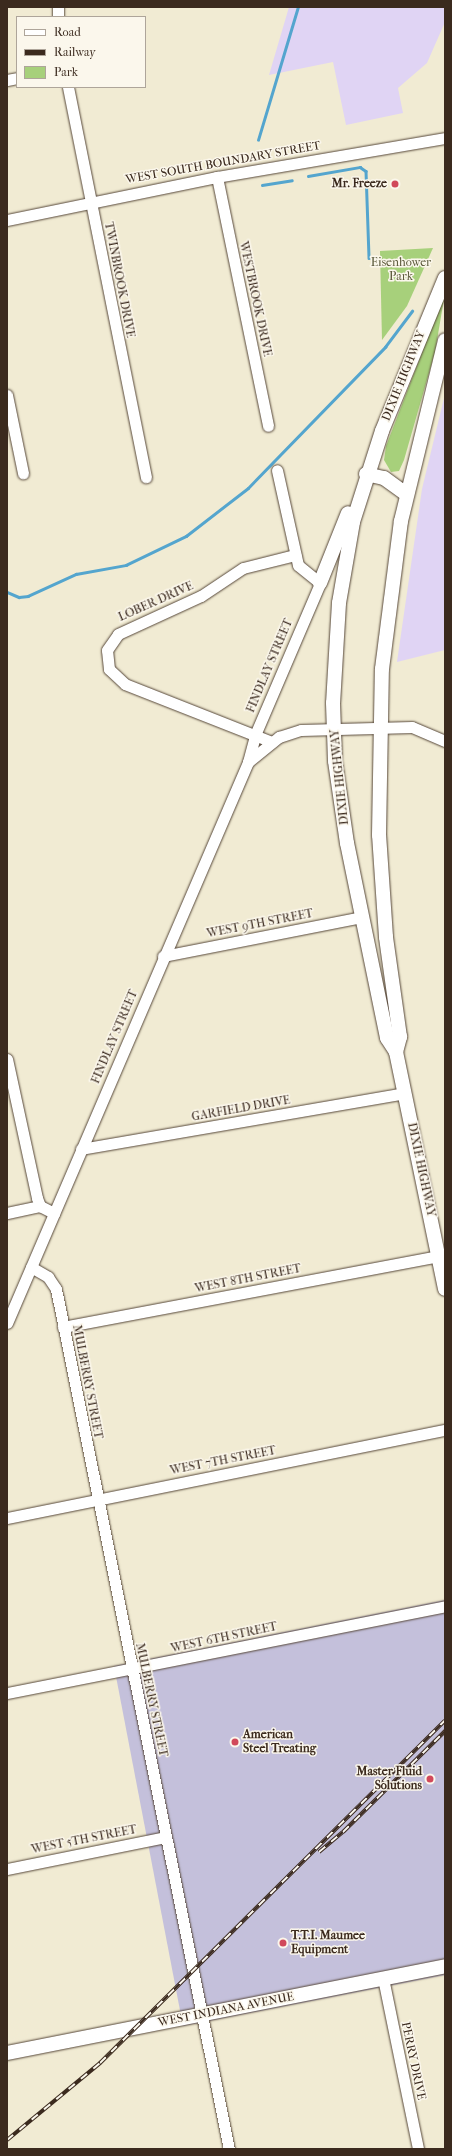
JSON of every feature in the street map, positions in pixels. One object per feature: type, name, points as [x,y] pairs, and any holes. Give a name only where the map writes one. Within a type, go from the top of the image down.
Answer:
[{"type":"main road","name":"DIXIE HIGHWAY","points":[[445,278],[366,474],[339,603],[334,728],[340,799],[362,917],[387,1038],[396,1052],[404,1093],[442,1256],[445,1289]]},
{"type":"main road","name":"DIXIE HIGHWAY","points":[[396,1052],[400,1037],[386,937],[379,835],[379,727],[387,618],[406,494],[445,340]]},
{"type":"main road","points":[[320,582],[366,474],[384,478],[406,494]]},
{"type":"main road","name":"WEST INDIANA AVENUE","points":[[7,2053],[445,1966]]},
{"type":"street","name":"TWINBROOK DRIVE","points":[[68,88],[146,477]]},
{"type":"street","name":"WEST SOUTH BOUNDARY STREET","points":[[7,220],[90,201],[217,177],[445,138]]},
{"type":"street","name":"WESTBROOK DRIVE","points":[[217,177],[268,426]]},
{"type":"street","points":[[7,395],[23,473]]},
{"type":"street","points":[[277,470],[295,555],[301,570],[320,582]]},
{"type":"street","name":"LOBER DRIVE","points":[[272,742],[125,684],[110,669],[107,650],[118,634],[201,596],[243,568],[295,555]]},
{"type":"street","name":"FINDLAY STREET","points":[[7,1324],[163,956],[248,762],[254,735],[320,582]]},
{"type":"street","name":"FINDLAY STREET","points":[[248,762],[272,742],[301,730],[412,726],[445,741]]},
{"type":"street","name":"WEST 9TH STREET","points":[[163,956],[362,917]]},
{"type":"street","points":[[7,1059],[40,1206]]},
{"type":"street","name":"GARFIELD DRIVE","points":[[81,1149],[404,1093]]},
{"type":"street","points":[[7,1213],[40,1206],[54,1213]]},
{"type":"street","name":"WEST 8TH STREET","points":[[63,1327],[442,1256]]},
{"type":"street","name":"MULBERRY STREET","points":[[31,1266],[53,1282],[229,2149]]},
{"type":"street","name":"WEST 7TH STREET","points":[[7,1518],[445,1430]]},
{"type":"street","name":"WEST 6TH STREET","points":[[7,1693],[445,1606]]},
{"type":"street","name":"WEST 5TH STREET","points":[[7,1869],[166,1837]]},
{"type":"street","name":"PERRY DRIVE","points":[[383,1978],[418,2149]]},
{"type":"shaded area","points":[[289,7],[445,7],[445,22],[427,63],[398,88],[403,113],[346,125],[333,62],[269,75]]},
{"type":"shaded area","points":[[445,394],[445,650],[397,662],[422,489]]},
{"type":"shaded area","points":[[445,1600],[445,1975],[183,2026],[114,1666]]},
{"type":"green space","name":"Eisenhower Park","points":[[433,248],[407,306],[382,340],[380,251]]},
{"type":"green space","points":[[445,293],[435,352],[404,460],[399,471],[391,472],[384,460],[386,446]]},
{"type":"waterway","points":[[258,140],[298,7]]},
{"type":"waterway","points":[[308,176],[360,167],[366,171],[369,258]]},
{"type":"waterway","points":[[262,185],[292,180]]},
{"type":"waterway","points":[[7,592],[19,597],[28,596],[76,574],[126,565],[186,536],[248,488],[385,347],[412,311]]},
{"type":"railway","points":[[7,2140],[100,2063],[445,1720]]},
{"type":"railway","points":[[319,1852],[343,1832],[445,1731]]},
{"type":"place","name":"Mr. Freeze","points":[[395,184]]},
{"type":"place","name":"American Steel Treating","points":[[235,1742]]},
{"type":"place","name":"Master Fluid Solutions","points":[[430,1779]]},
{"type":"place","name":"T.T.I. Maumee Equipment","points":[[283,1943]]}]
